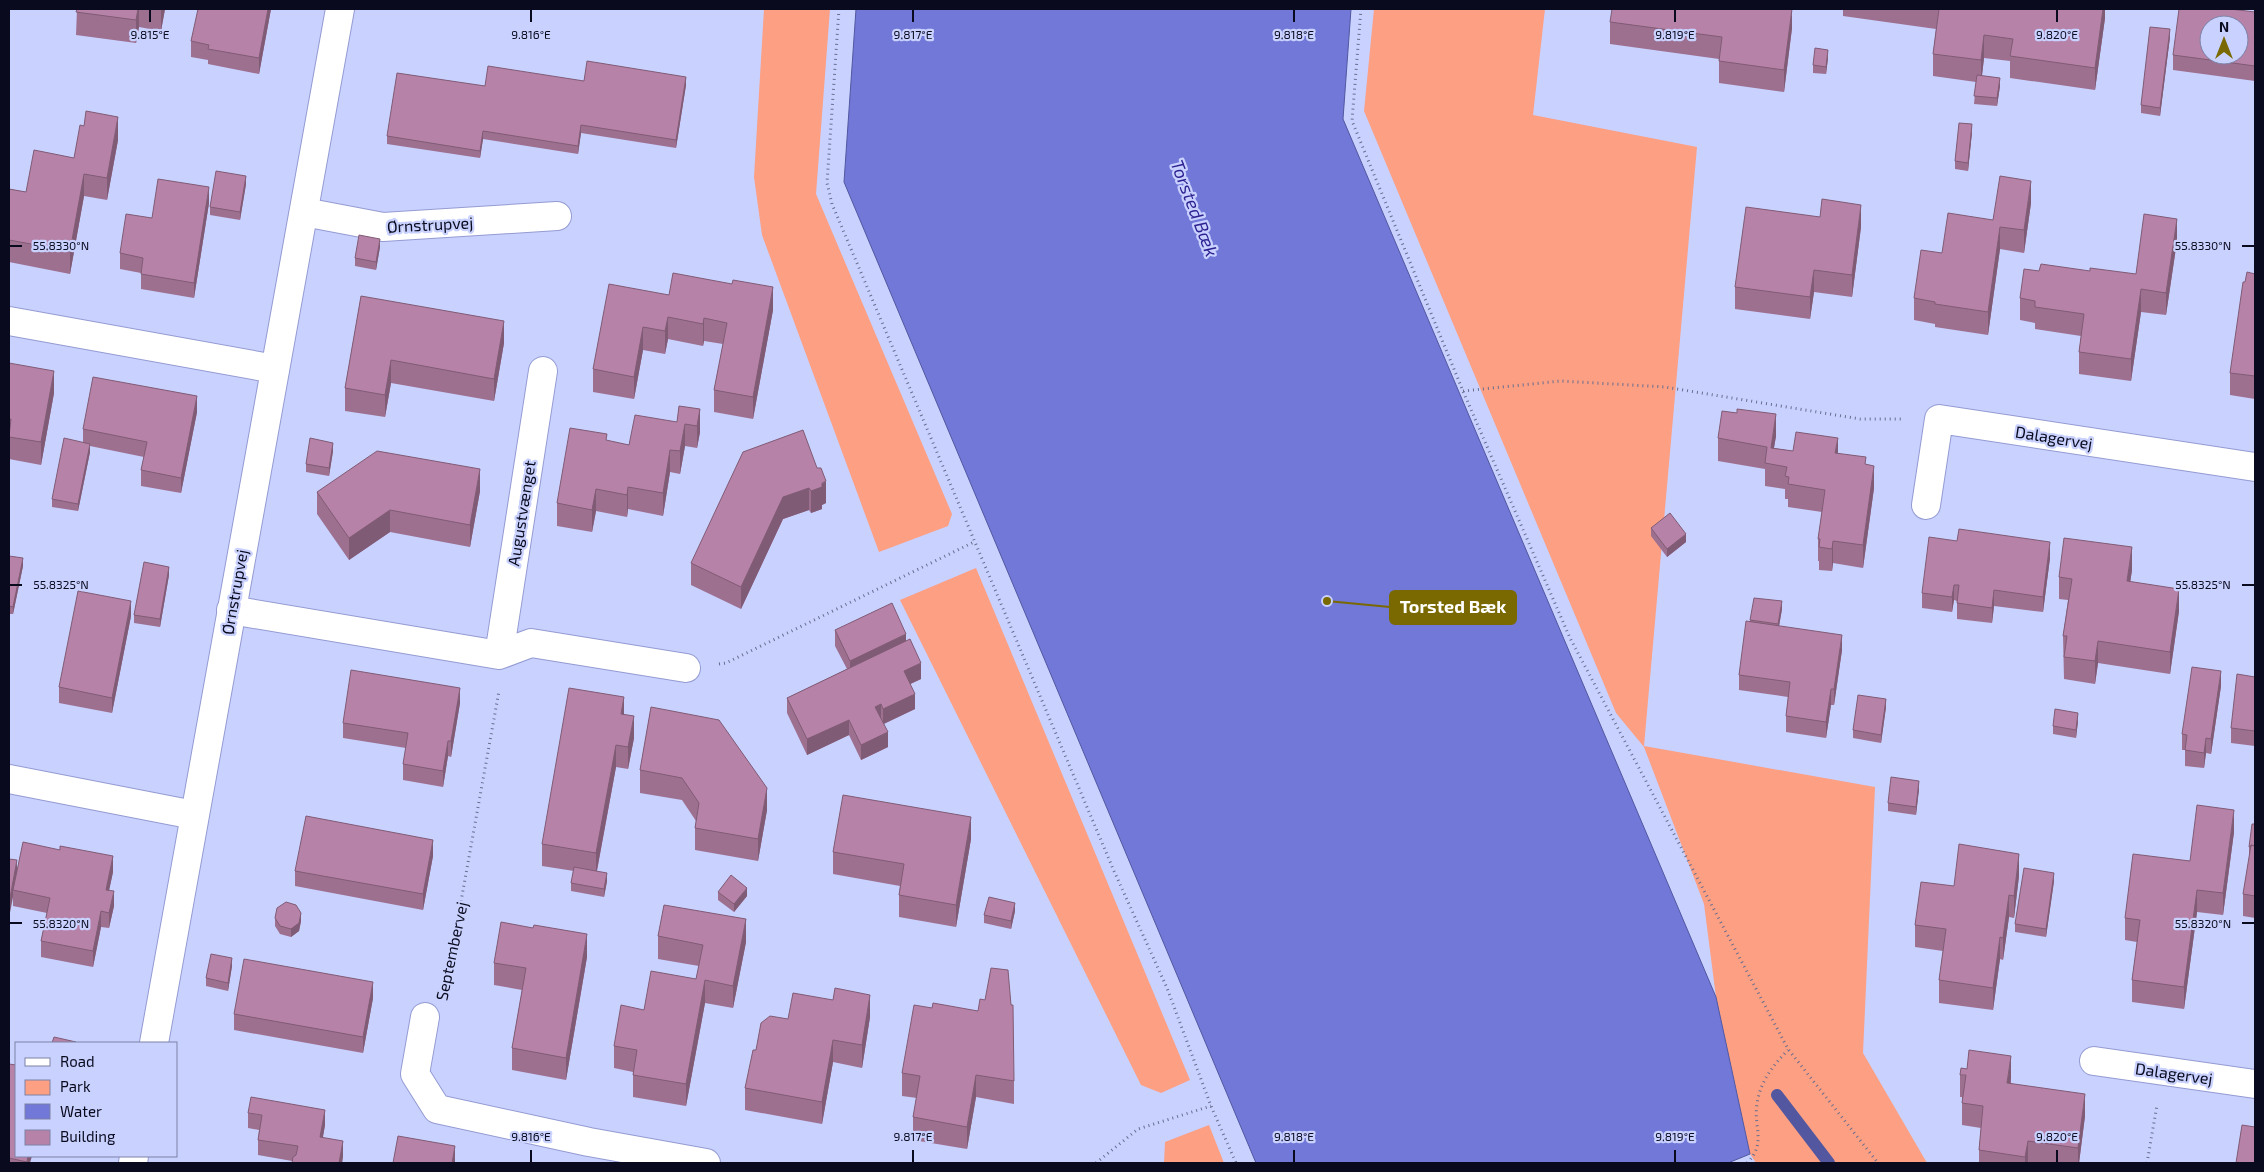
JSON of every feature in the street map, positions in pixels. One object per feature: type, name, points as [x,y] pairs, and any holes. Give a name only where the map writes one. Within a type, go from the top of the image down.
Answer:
[{"type":"street","name":"Ørnstrupvej","points":[[154,1042],[230,610],[340,9]]},
{"type":"street","name":"Ørnstrupvej","points":[[304,212],[383,227],[557,216]]},
{"type":"street","points":[[9,321],[275,369]]},
{"type":"street","name":"Augustvænget","points":[[499,655],[543,370]]},
{"type":"street","points":[[1926,505],[1939,419]]},
{"type":"street","name":"Dalagervej","points":[[1939,419],[2255,467]]},
{"type":"street","points":[[230,610],[499,655],[531,643],[686,668]]},
{"type":"street","points":[[9,779],[194,815]]},
{"type":"street","name":"Septembervej","points":[[425,1017],[415,1074],[437,1109],[587,1153],[706,1163]]},
{"type":"street","name":"Dalagervej","points":[[2094,1061],[2255,1084]]},
{"type":"path","points":[[839,9],[826,183],[832,204],[1114,871],[1167,988],[1211,1106],[1236,1163]]},
{"type":"path","points":[[1361,9],[1352,120],[1463,391],[1570,638],[1788,1050],[1878,1163]]},
{"type":"path","points":[[1463,391],[1561,381],[1665,387],[1860,419],[1939,419]]},
{"type":"path","points":[[686,668],[726,663],[974,542]]},
{"type":"path","name":"Septembervej","points":[[425,1017],[442,1005],[500,686],[499,655]]},
{"type":"path","points":[[1747,1163],[1759,1144],[1756,1104],[1770,1069],[1788,1050]]},
{"type":"path","points":[[2147,1163],[2163,1071]]},
{"type":"path","points":[[1096,1163],[1138,1129],[1211,1106]]},
{"type":"green space","points":[[764,9],[830,9],[816,194],[952,514],[948,526],[879,552],[762,235],[754,177]]},
{"type":"green space","points":[[1374,9],[1545,9],[1533,115],[1697,147],[1644,746],[1875,787],[1863,1053],[1927,1163],[1756,1163],[1750,1154],[1716,997],[1704,904],[1644,747],[1616,713],[1364,111]]},
{"type":"green space","points":[[976,568],[1190,1080],[1161,1093],[1141,1085],[900,600]]},
{"type":"green space","points":[[1209,1125],[1224,1163],[1164,1163],[1165,1142]]},
{"type":"water","points":[[856,9],[1351,9],[1343,119],[1716,997],[1750,1154],[1728,1163],[1256,1163],[844,182]]},
{"type":"building","points":[[77,9],[138,9],[136,20],[76,12]]},
{"type":"building","points":[[198,9],[268,9],[259,58],[208,49],[209,45],[191,41]]},
{"type":"building","points":[[1612,9],[1792,9],[1784,70],[1719,61],[1722,37],[1610,22]]},
{"type":"building","points":[[1939,9],[2103,9],[2095,68],[2010,56],[2013,39],[1984,35],[1981,60],[1933,54]]},
{"type":"building","points":[[2179,9],[2230,9],[2255,12],[2255,66],[2248,65],[2249,15],[2199,15],[2199,58],[2173,55]]},
{"type":"building","points":[[2150,27],[2170,29],[2160,108],[2141,105]]},
{"type":"building","points":[[1815,48],[1828,50],[1826,67],[1813,65]]},
{"type":"building","points":[[587,61],[686,77],[676,140],[581,125],[578,146],[483,131],[480,151],[387,136],[397,73],[485,86],[488,66],[584,81]]},
{"type":"building","points":[[1977,75],[2000,78],[1997,98],[1974,96]]},
{"type":"building","points":[[86,111],[118,117],[107,178],[84,174],[70,251],[9,240],[9,189],[26,192],[34,150],[74,158],[80,125],[84,126]]},
{"type":"building","points":[[1959,123],[1972,124],[1968,163],[1955,161]]},
{"type":"building","points":[[216,171],[246,176],[240,212],[210,207]]},
{"type":"building","points":[[2000,176],[2031,181],[2024,230],[2000,227],[1988,312],[1935,304],[1935,302],[1914,298],[1921,250],[1942,253],[1948,213],[1993,220]]},
{"type":"building","points":[[158,179],[209,187],[194,283],[141,274],[143,258],[120,253],[126,214],[152,218]]},
{"type":"building","points":[[1822,199],[1861,205],[1852,275],[1814,270],[1810,297],[1735,287],[1746,207],[1820,217]]},
{"type":"building","points":[[2144,214],[2177,219],[2166,293],[2141,289],[2131,359],[2079,352],[2084,314],[2035,307],[2035,301],[2020,298],[2024,269],[2039,271],[2041,264],[2090,271],[2090,268],[2136,274]]},
{"type":"building","points":[[359,235],[380,239],[376,262],[355,258]]},
{"type":"building","points":[[2247,272],[2255,274],[2255,376],[2230,373],[2243,282],[2245,282]]},
{"type":"building","points":[[673,273],[732,284],[733,280],[773,287],[753,397],[714,390],[727,323],[704,318],[703,324],[668,317],[665,331],[643,327],[634,377],[593,369],[609,284],[669,295]]},
{"type":"building","points":[[361,296],[504,321],[494,379],[391,360],[385,395],[345,388]]},
{"type":"building","points":[[9,363],[54,371],[41,442],[9,437],[11,419],[9,419]]},
{"type":"building","points":[[93,377],[197,396],[181,478],[141,470],[147,442],[83,429]]},
{"type":"building","points":[[679,406],[700,409],[697,426],[685,424],[680,451],[670,450],[663,493],[628,487],[627,495],[596,489],[592,510],[557,503],[570,428],[607,434],[606,440],[629,445],[635,415],[677,422]]},
{"type":"building","points":[[1737,409],[1776,414],[1771,448],[1793,451],[1796,432],[1838,438],[1835,453],[1866,457],[1865,464],[1874,466],[1863,545],[1833,541],[1832,549],[1819,547],[1820,539],[1818,539],[1825,490],[1788,484],[1789,477],[1785,476],[1787,467],[1765,463],[1767,447],[1718,438],[1722,411],[1737,413]]},
{"type":"building","points":[[803,430],[817,468],[821,468],[826,481],[822,483],[822,487],[811,491],[809,488],[783,497],[741,587],[691,563],[743,452]]},
{"type":"building","points":[[64,438],[90,444],[78,504],[52,499]]},
{"type":"building","points":[[310,438],[333,443],[329,468],[306,464]]},
{"type":"building","points":[[377,451],[480,469],[470,525],[390,510],[349,538],[317,492]]},
{"type":"building","points":[[1670,513],[1686,534],[1667,549],[1651,528]]},
{"type":"building","points":[[1959,529],[2050,542],[2043,597],[1994,590],[1992,608],[1957,603],[1959,585],[1954,585],[1952,597],[1922,593],[1929,537],[1957,541]]},
{"type":"building","points":[[2064,538],[2132,547],[2127,581],[2179,589],[2170,652],[2098,641],[2095,661],[2064,657],[2067,636],[2063,636],[2072,579],[2059,577]]},
{"type":"building","points":[[9,556],[23,558],[13,607],[9,606]]},
{"type":"building","points":[[144,562],[169,567],[160,619],[134,615]]},
{"type":"building","points":[[78,591],[131,601],[112,698],[59,687]]},
{"type":"building","points":[[1754,598],[1782,601],[1778,624],[1750,620]]},
{"type":"building","points":[[892,603],[906,634],[850,661],[835,630]]},
{"type":"building","points":[[1746,621],[1842,635],[1834,689],[1831,689],[1826,722],[1786,716],[1790,682],[1739,675]]},
{"type":"building","points":[[910,639],[921,663],[904,671],[915,694],[883,709],[881,704],[875,707],[888,732],[861,745],[849,720],[807,739],[787,698]]},
{"type":"building","points":[[2192,667],[2221,671],[2211,739],[2206,738],[2204,753],[2185,750],[2187,735],[2182,734]]},
{"type":"building","points":[[351,670],[460,688],[451,741],[448,741],[443,771],[403,764],[408,733],[343,723]]},
{"type":"building","points":[[2237,674],[2255,677],[2255,731],[2231,728]]},
{"type":"building","points":[[569,688],[624,697],[621,714],[634,716],[628,747],[616,745],[596,853],[542,844]]},
{"type":"building","points":[[1858,695],[1886,699],[1881,735],[1853,730]]},
{"type":"building","points":[[651,707],[719,720],[767,788],[758,839],[695,828],[699,803],[682,778],[640,770]]},
{"type":"building","points":[[2055,709],[2078,713],[2076,730],[2053,726]]},
{"type":"building","points":[[1891,777],[1919,781],[1916,807],[1888,803]]},
{"type":"building","points":[[843,795],[971,817],[956,905],[899,895],[904,864],[833,852]]},
{"type":"building","points":[[2197,805],[2234,810],[2223,893],[2197,890],[2184,987],[2132,980],[2140,920],[2125,918],[2133,854],[2190,861]]},
{"type":"building","points":[[306,816],[433,840],[423,894],[295,871]]},
{"type":"building","points":[[2252,824],[2255,824],[2255,846],[2251,845],[2249,847]]},
{"type":"building","points":[[23,842],[60,850],[60,846],[113,856],[106,890],[114,891],[109,913],[101,911],[93,951],[41,941],[50,898],[13,890]]},
{"type":"building","points":[[1959,844],[2019,854],[2014,896],[2009,895],[2003,938],[2000,937],[1993,988],[1939,980],[1946,929],[1915,925],[1921,882],[1954,886]]},
{"type":"building","points":[[2251,845],[2255,846],[2255,896],[2243,894]]},
{"type":"building","points":[[9,859],[17,860],[9,903]]},
{"type":"building","points":[[574,867],[607,873],[604,889],[571,883]]},
{"type":"building","points":[[2024,868],[2054,873],[2046,929],[2015,924]]},
{"type":"building","points":[[731,875],[747,888],[734,904],[718,892]]},
{"type":"building","points":[[989,897],[1015,903],[1011,921],[984,915]]},
{"type":"building","points":[[286,902],[296,905],[301,913],[299,923],[291,929],[280,926],[275,918],[277,908]]},
{"type":"building","points":[[664,905],[746,919],[733,986],[705,980],[686,1084],[633,1075],[637,1050],[614,1046],[621,1005],[644,1010],[651,971],[696,979],[703,945],[658,936]]},
{"type":"building","points":[[501,922],[533,928],[534,925],[587,934],[566,1058],[512,1048],[526,968],[494,963]]},
{"type":"building","points":[[211,954],[232,958],[228,983],[206,978]]},
{"type":"building","points":[[244,959],[373,982],[363,1037],[234,1014]]},
{"type":"building","points":[[991,968],[1008,970],[1011,1005],[1013,1005],[1014,1081],[976,1075],[967,1127],[913,1117],[920,1076],[902,1073],[914,1005],[932,1008],[933,1003],[978,1011],[980,999],[985,1000]]},
{"type":"building","points":[[835,988],[870,995],[862,1045],[833,1040],[822,1102],[745,1088],[753,1050],[756,1050],[761,1023],[770,1016],[788,1019],[793,993],[833,1000]]},
{"type":"building","points":[[54,1037],[76,1042],[52,1042]]},
{"type":"building","points":[[1969,1050],[2011,1056],[2007,1083],[2085,1094],[2078,1148],[2028,1141],[2025,1157],[1979,1150],[1983,1106],[1962,1103],[1966,1075],[1960,1075],[1961,1068],[1967,1069]]},
{"type":"building","points":[[9,1064],[15,1065],[15,1157],[28,1157],[27,1162],[9,1158]]},
{"type":"building","points":[[251,1097],[325,1110],[320,1137],[343,1141],[339,1163],[292,1163],[298,1146],[258,1140],[262,1115],[248,1113]]},
{"type":"building","points":[[2242,1125],[2255,1127],[2255,1163],[2236,1163]]},
{"type":"building","points":[[398,1136],[455,1146],[452,1163],[393,1163]]},
{"type":"waterway","points":[[1777,1095],[1829,1163]]},
{"type":"place","name":"Torsted Bæk","points":[[1327,601]]}]
